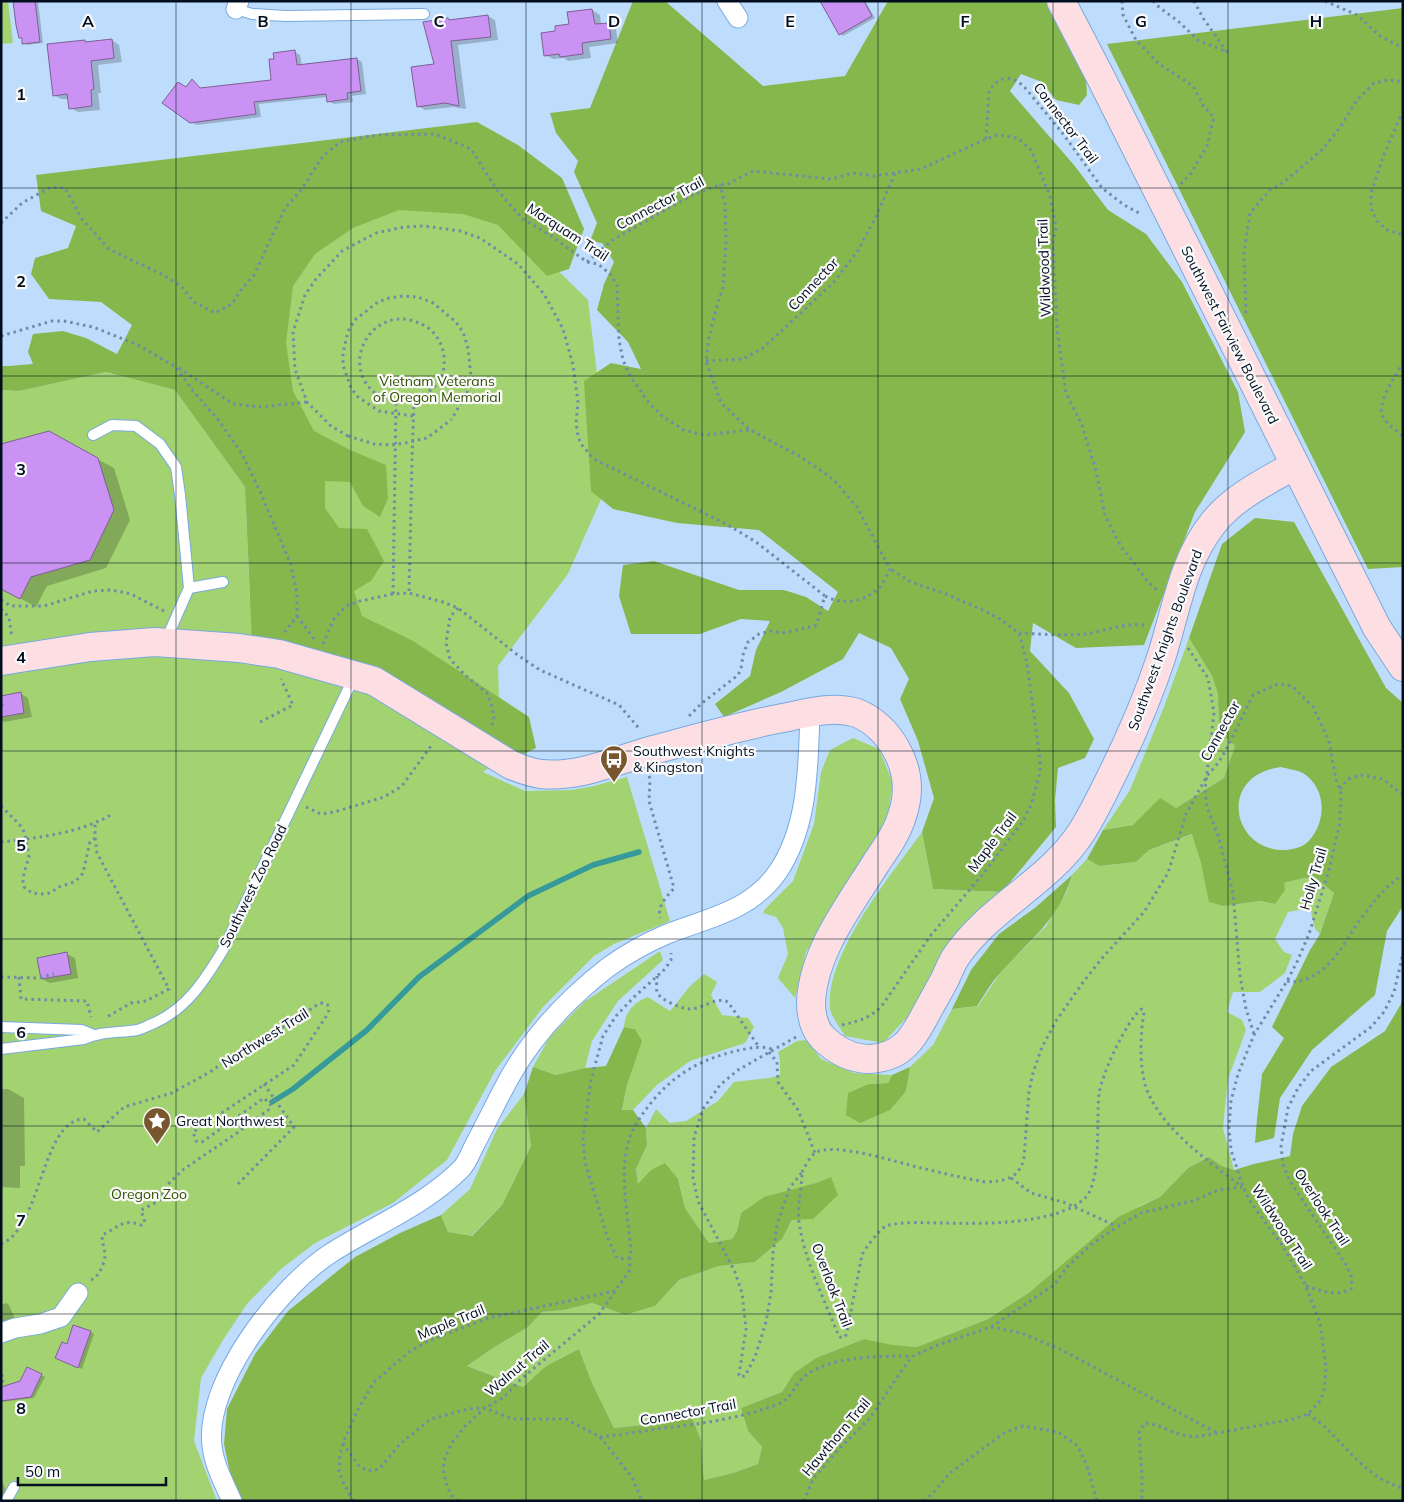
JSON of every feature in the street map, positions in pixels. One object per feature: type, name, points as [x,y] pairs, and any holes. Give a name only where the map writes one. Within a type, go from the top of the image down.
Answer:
[{"type":"street","points":[[727,1],[738,18]]},
{"type":"street","name":"Southwest Fairview Boulevard","points":[[1060,1],[1102,80],[1377,628],[1403,667]]},
{"type":"street","name":"Southwest Knights Boulevard","points":[[1,661],[90,647],[155,642],[170,632],[230,647],[278,654],[374,681],[511,765],[543,774],[599,767],[644,752],[765,721],[832,709],[855,712],[874,722],[893,744],[902,760],[907,776],[907,793],[901,820],[885,850],[834,932],[818,968],[812,988],[812,1020],[817,1031],[831,1045],[851,1056],[866,1059],[884,1057],[898,1051],[914,1035],[956,958],[977,932],[1045,874],[1067,852],[1082,832],[1144,708],[1168,637],[1181,587],[1193,555],[1215,520],[1254,488],[1296,465]]},
{"type":"street","points":[[232,1501],[218,1469],[212,1446],[216,1407],[224,1381],[248,1342],[271,1310],[309,1269],[332,1253],[425,1199],[464,1166],[512,1073],[539,1035],[584,986],[633,951],[666,934],[736,908],[749,900],[767,884],[776,874],[789,852],[799,820],[808,762],[810,713]]},
{"type":"street","points":[[1,1333],[61,1317],[78,1293]]},
{"type":"lane","points":[[238,5],[252,14],[286,16],[424,14]]},
{"type":"lane","points":[[93,435],[112,425],[136,426],[160,444],[176,467],[189,588],[170,632]]},
{"type":"lane","points":[[189,588],[223,582]]},
{"type":"lane","name":"Southwest Zoo Road","points":[[1,1049],[139,1030],[178,1010],[199,988],[223,950],[356,675]]},
{"type":"lane","name":"Southwest Zoo Road","points":[[1,1027],[82,1030],[94,1035]]},
{"type":"lane","points":[[6,1501],[14,1487]]},
{"type":"path","points":[[1122,1],[1123,15],[1136,40],[1160,64],[1192,86],[1204,107],[1214,117],[1208,146],[1191,173],[1163,202]]},
{"type":"path","points":[[1153,1],[1198,40],[1227,52],[1194,1]]},
{"type":"path","points":[[1325,1],[1357,15],[1380,36],[1403,48]]},
{"type":"path","name":"Connector Trail","points":[[986,139],[990,91],[993,85],[1001,80],[1014,79],[1022,84],[1064,135],[1102,188],[1124,205],[1141,214],[1163,202]]},
{"type":"path","points":[[1236,348],[1243,339],[1246,312],[1244,252],[1250,213],[1270,190],[1284,182],[1322,150],[1341,126],[1357,100],[1374,84],[1387,80],[1398,81],[1403,84]]},
{"type":"path","points":[[1403,112],[1384,154],[1371,194],[1371,208],[1377,221],[1387,230],[1403,235]]},
{"type":"path","name":"Marquam Trail","points":[[1,223],[22,203],[51,187],[65,188],[82,219],[109,249],[163,275],[181,286],[194,302],[215,313],[232,304],[254,275],[285,208],[301,190],[323,156],[340,142],[377,135],[435,134],[471,149],[497,190],[523,219],[550,235],[587,262],[598,264],[610,274],[617,286],[619,340],[623,360],[630,376],[655,410],[684,430],[704,435],[750,430]]},
{"type":"path","name":"Wildwood Trail","points":[[720,185],[728,184],[752,171],[831,179],[853,173],[874,176],[921,169],[997,135],[1018,138],[1032,150],[1050,196],[1056,228],[1053,242],[1057,329],[1066,393],[1082,424],[1096,471],[1105,515],[1120,545],[1148,582],[1159,592]]},
{"type":"path","name":"Connector","points":[[706,361],[743,359],[763,348],[827,288],[857,252],[877,215],[895,173]]},
{"type":"path","points":[[720,185],[725,204],[726,241],[723,288],[709,337],[706,361],[721,403],[750,430],[801,457],[832,479],[857,507],[890,569],[911,582],[946,594],[985,611],[1019,633],[1050,635],[1085,634],[1138,624]]},
{"type":"path","name":"Connector Trail","points":[[587,262],[614,240],[692,195],[720,185]]},
{"type":"path","points":[[413,416],[379,411],[358,397],[351,388],[343,365],[343,353],[348,331],[356,319],[378,302],[403,296],[418,297],[434,303],[455,321],[463,332],[468,348],[471,377],[467,393],[451,420],[427,438],[405,443],[390,445],[374,444],[348,436],[331,426],[307,402],[295,369],[294,332],[306,296],[316,279],[342,251],[376,234],[404,227],[424,226],[460,231],[480,238],[518,264],[544,294],[563,329],[574,365],[578,402],[576,423],[578,436],[581,444],[594,459],[728,525],[756,542],[825,596],[835,601],[850,602],[864,599],[881,586],[890,569]]},
{"type":"path","points":[[393,594],[396,403],[379,397],[369,388],[363,377],[360,364],[361,351],[366,338],[374,329],[385,321],[405,318],[418,321],[429,328],[438,338],[443,350],[444,363],[442,376],[433,390],[414,401],[409,593]]},
{"type":"path","points":[[1,336],[52,321],[64,321],[93,327],[138,345],[233,404],[260,407],[307,402]]},
{"type":"path","points":[[1403,362],[1382,403],[1384,418],[1403,437]]},
{"type":"path","points":[[176,367],[193,391],[220,422],[242,454],[291,565],[297,595],[297,616],[282,638]]},
{"type":"path","points":[[1,600],[11,606],[44,606],[93,591],[112,590],[131,594],[171,615],[170,632]]},
{"type":"path","points":[[297,616],[321,648],[334,619],[346,606],[393,594],[409,593],[443,602],[458,608],[540,670],[619,706],[640,732]]},
{"type":"path","points":[[678,743],[679,730],[684,721],[700,704],[738,675],[748,642],[759,634],[770,631],[782,634],[815,626],[820,618],[825,596]]},
{"type":"path","points":[[458,608],[450,617],[446,643],[450,659],[465,676],[487,693],[492,706],[494,717],[491,730],[482,747]]},
{"type":"path","points":[[1,610],[9,617],[11,631]]},
{"type":"path","name":"Maple Trail","points":[[839,1025],[863,1020],[873,1015],[881,1007],[931,935],[1024,822],[1040,772],[1040,759],[1027,663],[1019,633]]},
{"type":"path","points":[[1186,646],[1208,678],[1214,713],[1205,790],[1207,807],[1219,838],[1233,893],[1240,976],[1246,1008],[1254,1035]]},
{"type":"path","points":[[260,722],[293,705],[281,678]]},
{"type":"path","name":"Connector","points":[[1207,776],[1219,762],[1253,695],[1278,684],[1292,686],[1313,706],[1329,741],[1336,780]]},
{"type":"path","points":[[1,705],[6,704]]},
{"type":"path","points":[[294,802],[321,814],[384,797],[402,786],[446,724]]},
{"type":"path","points":[[646,769],[650,779],[649,801],[674,888],[660,906],[659,915],[662,923]]},
{"type":"path","points":[[1340,789],[1348,779],[1361,774],[1383,779],[1403,795]]},
{"type":"path","points":[[801,1035],[738,1070],[720,1085],[703,1109],[694,1137],[693,1178],[696,1195],[735,1272],[742,1293],[746,1329],[740,1377],[745,1376],[755,1357],[764,1329],[772,1293],[773,1253],[777,1226],[789,1189],[815,1153],[833,1150],[871,1155],[918,1168],[985,1182],[995,1182],[1011,1178],[1022,1167],[1032,1072],[1042,1048],[1056,1021],[1081,985],[1103,957],[1144,912],[1168,873],[1186,814],[1207,776]]},
{"type":"path","name":"Holly Trail","points":[[1254,1035],[1297,962],[1330,870],[1340,822],[1341,793],[1336,780]]},
{"type":"path","points":[[1,806],[19,824],[26,840],[29,857],[24,874],[24,887],[32,893],[50,893],[79,878],[83,873],[90,842],[95,838]]},
{"type":"path","points":[[1,842],[26,840],[95,824],[111,815]]},
{"type":"path","points":[[95,824],[97,853],[168,989],[146,1001],[131,1003],[98,1021]]},
{"type":"path","points":[[1287,981],[1298,982],[1315,975],[1336,958],[1362,917],[1385,888],[1403,874]]},
{"type":"path","points":[[630,1258],[620,1259],[616,1256],[608,1239],[585,1162],[583,1139],[590,1080],[603,1036],[616,1016],[665,969],[671,960],[670,946]]},
{"type":"path","name":"Overlook Trail","points":[[1306,1286],[1326,1292],[1342,1293],[1351,1289],[1352,1278],[1345,1263],[1289,1180],[1283,1164],[1281,1146],[1288,1108],[1298,1088],[1311,1071],[1372,1028],[1384,1012],[1394,992],[1403,954]]},
{"type":"path","points":[[1,977],[36,978],[54,974]]},
{"type":"path","points":[[657,976],[658,993],[661,999],[673,1004],[690,1009],[719,1000],[728,1002],[759,1048]]},
{"type":"path","points":[[19,977],[21,999],[87,1001],[92,1022]]},
{"type":"path","name":"Northwest Trail","points":[[1,1244],[15,1235],[25,1221],[49,1158],[63,1129],[78,1119],[84,1119],[97,1132],[124,1107],[172,1093],[210,1072],[241,1050],[263,1040],[320,1003],[329,1005],[330,1009],[327,1015],[294,1065],[193,1132],[196,1141],[202,1142],[264,1098],[271,1108],[184,1169],[168,1184],[159,1201],[141,1210],[145,1222],[141,1225],[130,1222],[121,1223],[102,1235],[105,1254],[103,1264],[96,1278],[85,1283],[78,1293]]},
{"type":"path","name":"Overlook Trail","points":[[802,1172],[798,1207],[805,1250],[841,1338],[844,1337],[847,1331],[862,1255],[866,1247],[885,1227],[912,1222],[973,1224],[1017,1221],[1056,1214],[1086,1197],[1092,1188],[1096,1161],[1099,1093],[1108,1063],[1130,1024],[1142,1009],[1144,1012],[1141,1040],[1142,1064],[1150,1099],[1163,1118],[1193,1149],[1243,1187]]},
{"type":"path","name":"Wildwood Trail","points":[[1254,1035],[1238,1074],[1231,1101],[1229,1128],[1231,1150],[1243,1187],[1251,1203],[1282,1245],[1306,1286],[1320,1323],[1326,1368],[1324,1392],[1314,1410],[1308,1414]]},
{"type":"path","name":"Walnut Trail","points":[[458,1501],[452,1496],[447,1487],[443,1469],[445,1457],[452,1443],[464,1427],[485,1408],[504,1397],[521,1379],[600,1314],[630,1270],[631,1250],[625,1165],[630,1138],[641,1115],[663,1089],[695,1065],[736,1051],[769,1047],[771,1051]]},
{"type":"path","points":[[771,1051],[777,1062],[778,1082],[798,1110],[815,1153]]},
{"type":"path","points":[[238,1184],[294,1126],[264,1084]]},
{"type":"path","points":[[1011,1178],[1031,1193],[1073,1206],[1117,1227]]},
{"type":"path","name":"Hawthorn Trail","points":[[804,1501],[813,1478],[870,1418],[904,1366],[913,1356],[935,1346],[991,1327],[1054,1285],[1069,1265],[1093,1243],[1142,1213],[1196,1200],[1218,1190],[1243,1187]]},
{"type":"path","name":"Maple Trail","points":[[353,1501],[342,1480],[340,1470],[340,1454],[343,1443],[356,1413],[374,1382],[409,1352],[428,1341],[488,1318],[616,1290]]},
{"type":"path","points":[[991,1327],[1021,1333],[1060,1348],[1218,1433]]},
{"type":"path","name":"Connector Trail","points":[[600,1437],[698,1425],[723,1420],[778,1404],[790,1396],[803,1377],[819,1366],[866,1357],[913,1356]]},
{"type":"path","points":[[1,1375],[4,1378],[1,1385]]},
{"type":"path","points":[[343,1443],[358,1465],[368,1471],[379,1469],[401,1443],[431,1419],[468,1409],[485,1408],[512,1419],[566,1419],[600,1437],[632,1477],[642,1501]]},
{"type":"path","points":[[1142,1501],[1139,1433],[1145,1424],[1159,1426],[1194,1437],[1293,1419],[1308,1414],[1326,1428],[1355,1459],[1391,1484],[1403,1488]]},
{"type":"path","points":[[924,1501],[950,1473],[1004,1433],[1024,1426],[1058,1432],[1078,1446],[1088,1466],[1097,1501]]},
{"type":"green space","points":[[1,1],[8,1],[13,43],[1,44]]},
{"type":"green space","points":[[633,1],[665,1],[763,86],[845,76],[888,1],[1061,1],[1084,47],[1087,95],[1079,105],[1056,100],[1042,82],[1021,74],[1010,91],[1074,165],[1108,210],[1146,234],[1182,282],[1238,392],[1245,432],[1195,512],[1144,645],[1076,648],[1033,623],[1030,651],[1069,693],[1094,739],[1085,758],[1058,768],[1055,800],[1056,827],[1002,892],[933,889],[922,832],[934,798],[918,741],[900,699],[909,679],[891,648],[859,633],[843,659],[781,692],[724,717],[715,704],[750,676],[756,650],[770,621],[741,619],[700,634],[631,634],[619,596],[623,565],[654,561],[739,590],[784,590],[806,597],[828,611],[838,592],[759,530],[677,523],[613,509],[591,491],[584,381],[611,363],[641,369],[628,342],[597,310],[604,284],[614,262],[602,243],[590,241],[597,223],[574,172],[578,161],[556,133],[550,113],[590,108]]},
{"type":"green space","points":[[1403,8],[1403,567],[1368,569],[1107,44]]},
{"type":"green space","points":[[477,122],[518,145],[562,178],[584,229],[569,269],[547,276],[498,225],[463,214],[399,210],[353,228],[315,254],[293,286],[286,343],[293,391],[314,431],[350,450],[386,465],[388,498],[380,517],[363,506],[350,482],[325,481],[325,508],[339,528],[367,529],[384,561],[371,581],[354,591],[362,616],[413,641],[529,717],[536,748],[516,758],[252,641],[245,487],[175,390],[106,372],[19,391],[1,390],[1,366],[33,364],[28,352],[33,334],[63,331],[86,338],[117,354],[132,325],[101,302],[49,299],[31,274],[35,258],[68,248],[76,226],[41,211],[36,175]]},
{"type":"green space","points":[[353,201],[492,206],[588,300],[610,479],[568,574],[498,666],[501,759],[483,772],[525,791],[571,790],[627,777],[670,921],[614,944],[594,956],[543,1007],[495,1071],[447,1160],[393,1203],[315,1243],[281,1269],[247,1304],[201,1378],[194,1441],[217,1501],[1,1501],[1,390],[19,391],[106,372],[175,390],[245,487],[250,600],[262,288]]},
{"type":"green space","points":[[1255,518],[1294,522],[1386,688],[1403,703],[1403,906],[1387,931],[1375,995],[1312,1050],[1280,1098],[1274,1138],[1255,1143],[1262,1074],[1284,1038],[1272,1027],[1310,950],[1320,934],[1334,893],[1316,878],[1304,878],[1284,883],[1285,890],[1275,904],[1260,901],[1224,906],[1209,902],[1201,863],[1192,834],[1149,850],[1136,862],[1099,866],[1087,859],[1103,830],[1133,825],[1160,798],[1176,808],[1224,778],[1235,746],[1219,731],[1218,694],[1212,676],[1189,638],[1222,544]],"holes":[[[1281,767],[1301,772],[1310,779],[1316,786],[1319,794],[1322,812],[1317,829],[1307,843],[1294,849],[1286,850],[1267,847],[1253,839],[1243,827],[1239,812],[1240,797],[1247,784],[1261,773]]]},
{"type":"green space","points":[[1189,638],[1212,676],[1218,694],[1219,731],[1235,746],[1224,778],[1176,808],[1144,816],[1133,825],[1103,830],[1130,790],[1164,707]]},
{"type":"green space","points":[[853,738],[879,749],[893,783],[885,831],[806,952],[795,998],[778,978],[788,954],[783,928],[776,917],[763,913],[793,881],[814,824],[821,772],[830,750]]},
{"type":"green space","points":[[922,832],[933,889],[1002,892],[912,1012],[883,1043],[845,1036],[830,1009],[831,987],[838,964],[862,916]]},
{"type":"green space","points":[[1193,834],[1201,863],[1224,906],[1260,901],[1275,904],[1284,883],[1304,878],[1316,878],[1334,893],[1320,934],[1315,929],[1310,908],[1288,912],[1275,939],[1284,952],[1292,955],[1285,973],[1260,992],[1233,992],[1227,1012],[1242,1020],[1246,1030],[1228,1079],[1223,1128],[1234,1170],[1222,1166],[1209,1157],[1188,1168],[1160,1197],[1140,1206],[1030,1292],[988,1319],[917,1347],[892,1346],[864,1339],[816,1358],[794,1373],[782,1392],[741,1408],[748,1431],[762,1447],[758,1464],[733,1473],[704,1480],[701,1440],[691,1415],[663,1423],[614,1428],[592,1383],[579,1349],[546,1366],[523,1387],[467,1366],[528,1327],[542,1312],[564,1310],[592,1303],[625,1315],[655,1306],[679,1280],[719,1266],[755,1262],[782,1239],[792,1220],[831,1177],[741,1213],[737,1231],[732,1239],[709,1243],[685,1208],[678,1179],[651,1170],[638,1185],[636,1169],[647,1145],[646,1128],[656,1109],[670,1123],[686,1121],[718,1101],[734,1082],[780,1075],[778,1052],[797,1041],[807,1040],[821,1059],[854,1073],[892,1075],[888,1083],[869,1084],[906,1091],[910,1067],[933,1045],[952,1009],[978,1006],[1000,973],[1046,926],[1067,892],[1072,875],[1087,859],[1099,866],[1136,862],[1149,850]]},
{"type":"green space","points":[[1072,875],[1067,890],[1052,916],[998,975],[977,1006],[952,1009],[971,970],[999,934],[1036,907]]},
{"type":"green space","points":[[660,951],[663,960],[618,1001],[592,1041],[585,1068],[556,1075],[533,1067],[549,1038],[584,1002]]},
{"type":"green space","points":[[704,974],[717,982],[711,995],[722,1015],[748,1018],[754,1027],[745,1043],[690,1061],[657,1085],[633,1110],[622,1111],[627,1085],[641,1041],[635,1029],[624,1027],[628,1012],[638,1002],[648,997],[670,1011],[691,985]]},
{"type":"green space","points":[[1403,997],[1403,1501],[240,1501],[232,1482],[224,1444],[227,1409],[255,1354],[288,1311],[355,1257],[400,1233],[441,1215],[448,1232],[472,1236],[502,1205],[531,1146],[524,1094],[533,1067],[556,1075],[585,1068],[606,1066],[624,1027],[635,1029],[642,1041],[627,1085],[622,1110],[633,1110],[646,1128],[647,1145],[636,1169],[638,1184],[651,1170],[665,1163],[678,1179],[685,1208],[709,1243],[732,1239],[737,1231],[741,1213],[764,1197],[831,1177],[838,1195],[813,1219],[792,1220],[782,1239],[755,1262],[719,1266],[679,1280],[655,1306],[625,1315],[592,1303],[564,1310],[542,1312],[528,1327],[467,1366],[523,1387],[546,1366],[579,1349],[592,1383],[614,1428],[663,1423],[691,1415],[701,1440],[704,1480],[733,1473],[758,1464],[762,1447],[748,1431],[741,1408],[782,1392],[794,1373],[816,1358],[864,1339],[892,1345],[917,1347],[988,1319],[1030,1292],[1118,1217],[1160,1197],[1188,1168],[1209,1157],[1222,1166],[1234,1170],[1290,1156],[1293,1134],[1302,1106],[1331,1067],[1385,1031],[1401,1004]]},
{"type":"green space","points":[[910,1067],[906,1091],[890,1110],[860,1123],[846,1115],[848,1093],[869,1084],[888,1083],[892,1075]]},
{"type":"green space","points":[[524,1094],[531,1146],[502,1205],[471,1236],[448,1232],[441,1215],[470,1189],[497,1129]]},
{"type":"building","points":[[13,1],[35,1],[40,42],[22,44],[22,38],[19,38],[16,25]]},
{"type":"building","points":[[820,1],[864,1],[872,16],[839,35]]},
{"type":"building","points":[[592,9],[595,24],[609,23],[611,39],[582,43],[583,54],[560,57],[559,54],[544,56],[541,33],[555,31],[555,26],[569,24],[567,12]]},
{"type":"building","points":[[488,15],[491,37],[451,41],[459,106],[445,103],[417,107],[411,67],[434,64],[423,22]]},
{"type":"building","points":[[112,39],[114,58],[91,61],[94,89],[91,90],[92,106],[69,109],[67,94],[53,96],[47,44]]},
{"type":"building","points":[[295,50],[297,65],[357,58],[361,91],[347,93],[348,99],[327,102],[326,94],[254,102],[256,114],[190,123],[162,103],[178,82],[186,87],[192,79],[200,88],[271,80],[269,59],[274,59],[273,53]]},
{"type":"building","points":[[49,431],[98,458],[114,510],[90,560],[31,577],[20,599],[1,589],[1,444]]},
{"type":"building","points":[[21,692],[24,713],[1,717],[1,696]]},
{"type":"building","points":[[67,952],[71,974],[41,979],[37,958]]},
{"type":"building","points":[[73,1325],[91,1331],[78,1368],[55,1358],[62,1342],[67,1344]]},
{"type":"building","points":[[27,1367],[42,1374],[31,1397],[1,1401],[1,1387],[20,1381]]},
{"type":"waterway","points":[[272,1102],[293,1089],[367,1030],[419,977],[528,896],[593,865],[639,852]]},
{"type":"place","name":"Southwest Knights & Kingston","points":[[614,783]]},
{"type":"place","name":"Great Northwest","points":[[157,1145]]},
{"type":"park label","name":"Vietnam Veterans of Oregon Memorial","points":[[437,390]]},
{"type":"park label","name":"Oregon Zoo","points":[[149,1194]]}]
